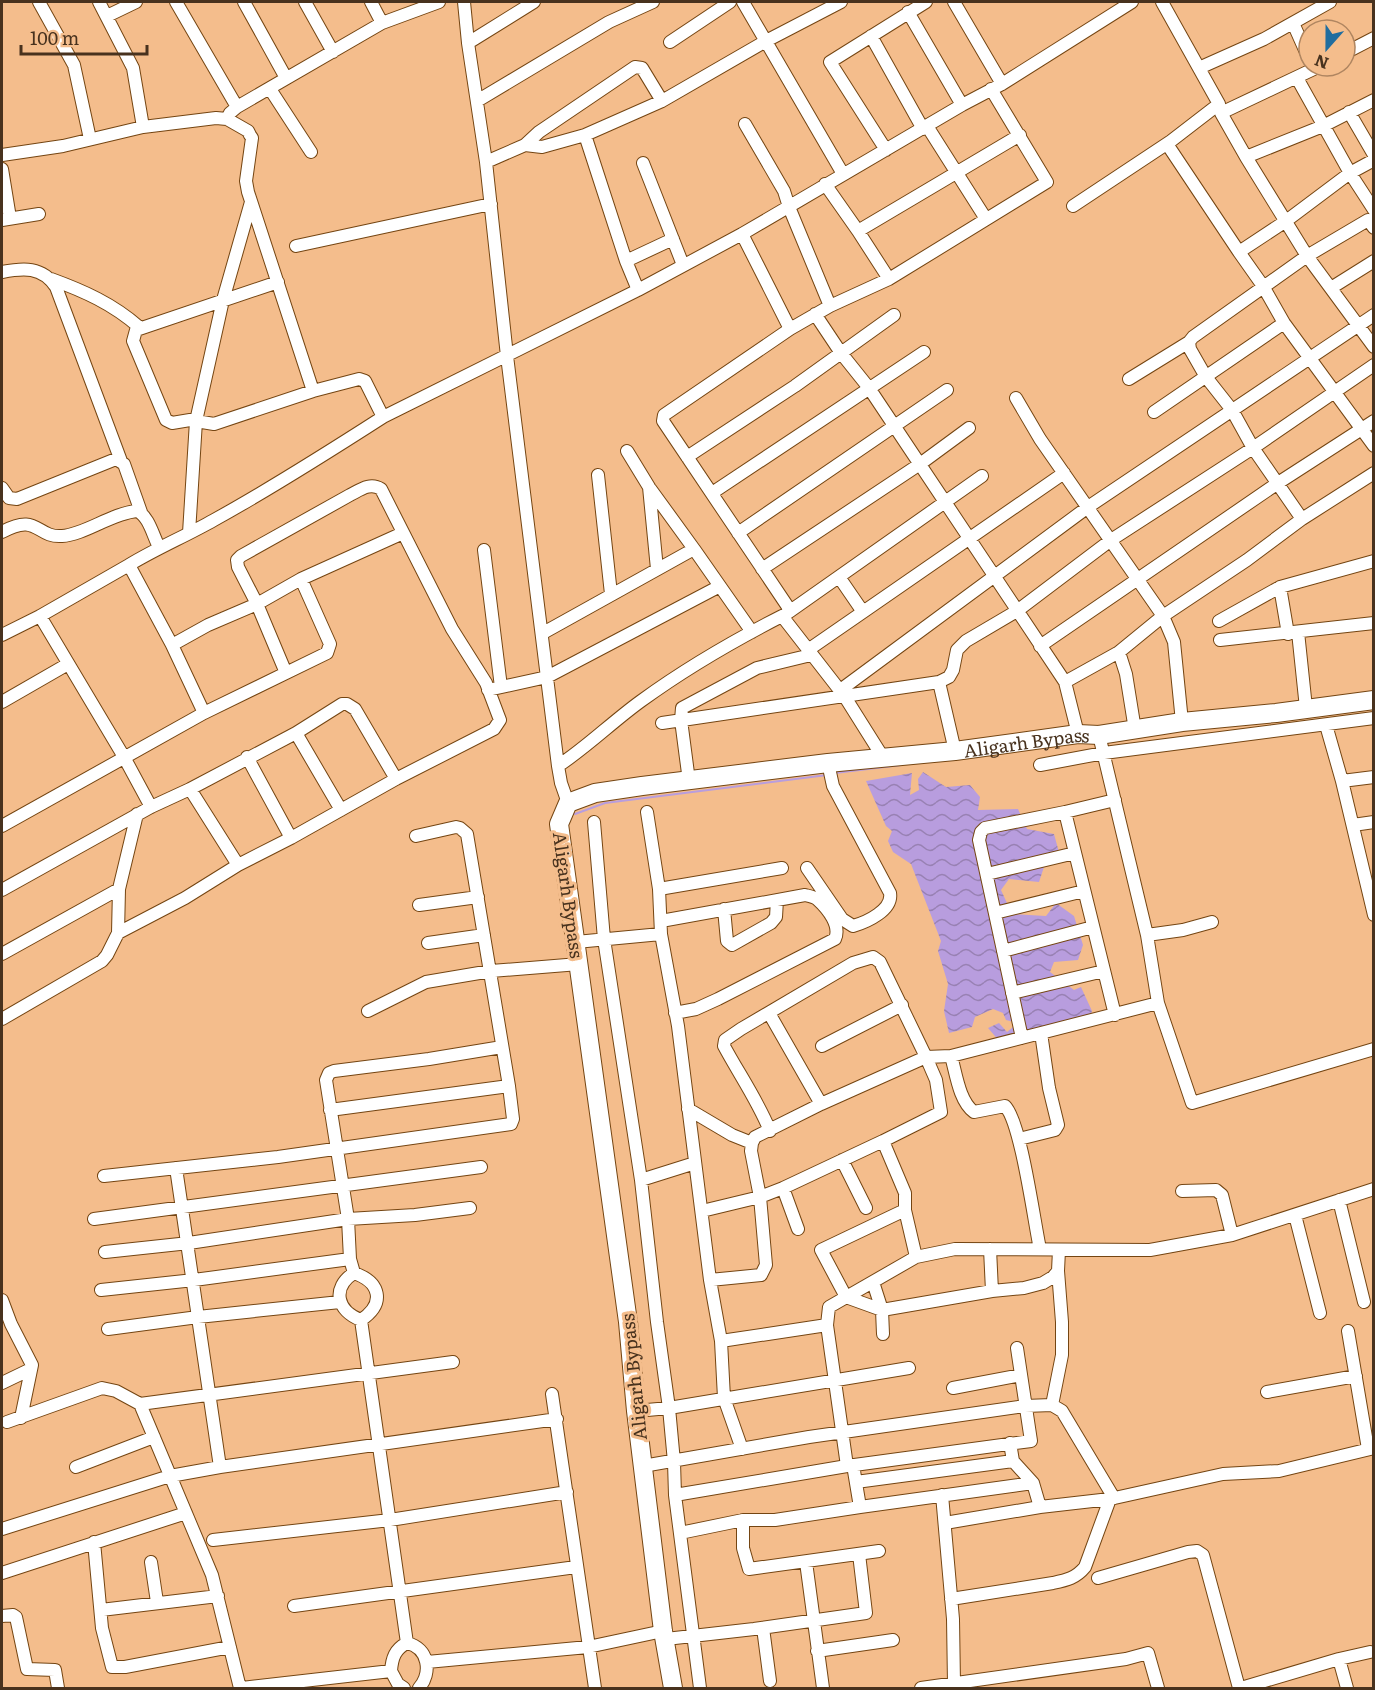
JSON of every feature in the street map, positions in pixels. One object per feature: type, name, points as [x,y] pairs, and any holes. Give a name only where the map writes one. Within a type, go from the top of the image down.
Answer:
[{"type":"highway","name":"Aligarh Bypass","points":[[673,1689],[641,1410],[579,964],[590,940],[559,824],[568,803],[595,793],[690,780],[829,770],[884,759],[1078,734],[1102,743],[1135,730],[1182,722],[1374,700]]},
{"type":"street","points":[[39,2],[74,65],[90,140]]},
{"type":"street","points":[[99,2],[133,68],[144,127]]},
{"type":"street","points":[[107,16],[136,2]]},
{"type":"street","points":[[176,2],[237,107]]},
{"type":"street","points":[[245,2],[286,78]]},
{"type":"street","points":[[305,2],[333,52]]},
{"type":"street","points":[[371,2],[382,23]]},
{"type":"street","points":[[227,119],[237,107],[382,23],[439,2]]},
{"type":"street","points":[[464,2],[486,162],[507,356],[558,766],[568,803]]},
{"type":"street","points":[[468,43],[534,2]]},
{"type":"street","points":[[477,101],[609,22],[653,2]]},
{"type":"street","points":[[670,42],[730,2]]},
{"type":"street","points":[[743,2],[843,174]]},
{"type":"street","points":[[525,145],[542,147],[585,135],[662,101],[766,41],[841,2]]},
{"type":"street","points":[[886,150],[830,64],[833,59],[926,2]]},
{"type":"street","points":[[884,759],[842,694],[810,652],[762,569],[663,421],[664,415],[790,329],[830,306],[889,279],[1047,182],[1020,135],[954,2]]},
{"type":"street","points":[[2,635],[40,616],[159,547],[256,496],[383,417],[638,290],[742,234],[996,86],[1132,2]]},
{"type":"street","points":[[1162,2],[1246,157],[1307,256],[1374,347]]},
{"type":"street","points":[[1199,68],[1264,39],[1330,2]]},
{"type":"street","points":[[908,12],[962,105]]},
{"type":"street","points":[[1293,23],[1297,31]]},
{"type":"street","points":[[871,36],[925,127],[958,173],[986,219]]},
{"type":"street","points":[[1357,47],[1374,38]]},
{"type":"street","points":[[486,162],[525,145],[539,132],[635,67],[642,68],[662,101]]},
{"type":"street","points":[[1073,206],[1220,108],[1297,78],[1350,173],[1372,218],[1307,256],[1189,342],[1129,379]]},
{"type":"street","points":[[270,89],[311,152]]},
{"type":"street","points":[[1246,157],[1323,126],[1370,101],[1374,116]]},
{"type":"street","points":[[1349,112],[1374,155]]},
{"type":"street","points":[[2,155],[63,146],[144,127],[216,118],[227,119],[248,131],[252,138],[246,181],[251,202],[313,391]]},
{"type":"street","points":[[746,124],[784,191],[830,306]]},
{"type":"street","points":[[585,135],[626,261],[638,290]]},
{"type":"street","points":[[858,231],[1020,135]]},
{"type":"street","points":[[1167,144],[1263,286],[1284,323],[1374,447]]},
{"type":"street","points":[[1239,252],[1286,221],[1350,173],[1374,160]]},
{"type":"street","points":[[644,163],[683,265]]},
{"type":"street","points":[[2,169],[6,219],[39,214]]},
{"type":"street","points":[[825,184],[889,279]]},
{"type":"street","points":[[189,533],[196,421],[223,300],[251,202]]},
{"type":"street","points":[[296,246],[491,204]]},
{"type":"street","points":[[742,234],[790,329]]},
{"type":"street","points":[[626,261],[673,239]]},
{"type":"street","points":[[1332,288],[1374,261]]},
{"type":"street","points":[[2,272],[24,268],[44,273],[56,287],[141,512],[159,547]]},
{"type":"street","points":[[51,279],[121,311],[139,327]]},
{"type":"street","points":[[278,282],[139,327],[134,333],[133,341],[166,420],[175,423],[190,420],[214,424],[313,391],[363,379],[383,417]]},
{"type":"street","points":[[815,314],[841,353],[869,388],[944,504],[1065,682],[1078,734]]},
{"type":"street","points":[[687,456],[795,386],[894,315]]},
{"type":"street","points":[[842,694],[993,575],[1088,507],[1308,357],[1374,315]]},
{"type":"street","points":[[1154,412],[1284,323]]},
{"type":"street","points":[[1189,342],[1190,349],[1206,377],[1232,410],[1253,448],[1302,519]]},
{"type":"street","points":[[712,493],[924,352]]},
{"type":"street","points":[[662,723],[842,694],[939,682],[949,677],[957,650],[966,641],[1017,610],[1111,540],[1253,448],[1374,365]]},
{"type":"street","points":[[738,533],[946,390]]},
{"type":"street","points":[[1016,398],[1040,440],[1163,616],[1174,642],[1182,722]]},
{"type":"street","points":[[1040,645],[1360,428],[1374,421]]},
{"type":"street","points":[[762,569],[920,464],[969,428]]},
{"type":"street","points":[[627,451],[649,487],[752,632]]},
{"type":"street","points":[[2,488],[9,498],[17,499],[111,459],[121,461]]},
{"type":"street","points":[[690,780],[681,720],[682,708],[757,668],[810,652],[863,612],[1064,473]]},
{"type":"street","points":[[1065,682],[1119,652],[1163,616],[1247,561],[1302,519],[1374,473]]},
{"type":"street","points":[[598,475],[611,594]]},
{"type":"street","points":[[558,766],[640,702],[697,663],[786,613],[982,476]]},
{"type":"street","points":[[118,933],[185,898],[238,865],[498,726],[500,720],[488,690],[452,629],[381,489],[376,485],[359,490],[237,560],[238,567],[257,604],[286,673]]},
{"type":"street","points":[[649,487],[657,569]]},
{"type":"street","points":[[2,532],[13,526],[33,524],[50,534],[65,536],[131,511],[141,512]]},
{"type":"street","points":[[171,645],[257,604],[301,579],[403,533]]},
{"type":"street","points":[[543,633],[693,549]]},
{"type":"street","points":[[484,550],[501,687]]},
{"type":"street","points":[[1219,621],[1280,587],[1374,561]]},
{"type":"street","points":[[129,565],[204,713]]},
{"type":"street","points":[[839,577],[863,612]]},
{"type":"street","points":[[2,826],[235,696],[327,653],[331,647],[301,579]]},
{"type":"street","points":[[488,690],[547,677],[720,586]]},
{"type":"street","points":[[1280,587],[1293,633],[1306,708]]},
{"type":"street","points":[[40,616],[151,807]]},
{"type":"street","points":[[1220,640],[1374,624]]},
{"type":"street","points":[[1119,652],[1126,674],[1135,730]]},
{"type":"street","points":[[2,702],[68,664]]},
{"type":"street","points":[[939,682],[955,751]]},
{"type":"street","points":[[2,890],[137,814],[296,733],[342,704],[355,709],[396,779]]},
{"type":"street","points":[[1040,765],[1102,743],[1326,725],[1374,718]]},
{"type":"street","points":[[1326,725],[1374,915]]},
{"type":"street","points":[[296,733],[341,810]]},
{"type":"street","points":[[1102,743],[1147,935],[1158,1003],[1192,1103],[1374,1049]]},
{"type":"street","points":[[247,757],[291,838]]},
{"type":"street","points":[[807,868],[842,919],[853,926],[864,923],[890,905],[890,893],[849,818],[829,770]]},
{"type":"street","points":[[1342,781],[1374,777]]},
{"type":"street","points":[[190,789],[238,865]]},
{"type":"street","points":[[1022,1038],[980,840],[981,832],[985,828],[1115,801]]},
{"type":"street","points":[[647,812],[710,1280],[722,1341],[724,1398],[742,1449]]},
{"type":"street","points":[[1065,812],[1114,1014]]},
{"type":"street","points":[[2,1019],[102,961],[107,955],[118,933],[119,890],[137,814]]},
{"type":"street","points":[[594,822],[590,940],[642,1180],[671,1462],[691,1635],[700,1689]]},
{"type":"street","points":[[1353,825],[1374,822]]},
{"type":"street","points":[[104,1176],[278,1157],[508,1125],[513,1119],[509,1086],[467,834],[456,827],[416,836]]},
{"type":"street","points":[[987,874],[1075,854]]},
{"type":"street","points":[[659,889],[782,868]]},
{"type":"street","points":[[2,954],[119,890]]},
{"type":"street","points":[[995,913],[1084,891]]},
{"type":"street","points":[[590,940],[661,928],[724,909],[805,895],[817,898],[836,924],[838,933],[835,939],[718,999],[696,1009],[675,1014]]},
{"type":"street","points":[[419,905],[478,897]]},
{"type":"street","points":[[724,909],[727,941],[732,945],[771,922],[776,917],[777,900]]},
{"type":"street","points":[[1147,935],[1183,930],[1212,922]]},
{"type":"street","points":[[1003,951],[1093,927]]},
{"type":"street","points":[[428,943],[484,935]]},
{"type":"street","points":[[702,1210],[760,1197],[783,1188],[941,1112],[936,1080],[926,1057],[880,962],[873,957],[852,963],[729,1036],[724,1046],[763,1114],[770,1131]]},
{"type":"street","points":[[368,1011],[426,981],[490,971],[579,964]]},
{"type":"street","points":[[1012,993],[1104,971]]},
{"type":"street","points":[[710,1280],[754,1277],[765,1271],[760,1197],[751,1150],[755,1137],[821,1104],[926,1057],[951,1056],[1158,1003]]},
{"type":"street","points":[[822,1046],[902,1005]]},
{"type":"street","points":[[770,1013],[821,1104]]},
{"type":"street","points":[[1018,1139],[1047,1133],[1055,1130],[1058,1125],[1049,1088],[1041,1034]]},
{"type":"street","points":[[354,1272],[350,1258],[348,1220],[326,1080],[329,1073],[502,1047]]},
{"type":"street","points":[[951,1056],[964,1100],[969,1108],[974,1112],[1005,1106],[1011,1112],[1040,1249]]},
{"type":"street","points":[[330,1110],[509,1086]]},
{"type":"street","points":[[688,1109],[732,1135],[752,1143]]},
{"type":"street","points":[[883,1141],[905,1193],[905,1210],[916,1257]]},
{"type":"street","points":[[842,1160],[866,1208]]},
{"type":"street","points":[[642,1180],[695,1163]]},
{"type":"street","points":[[94,1219],[481,1167]]},
{"type":"street","points":[[176,1168],[189,1243],[220,1467]]},
{"type":"street","points":[[783,1188],[798,1229]]},
{"type":"street","points":[[1182,1191],[1208,1188],[1222,1195],[1233,1235]]},
{"type":"street","points":[[860,1507],[856,1482],[842,1432],[827,1325],[829,1307],[916,1257],[955,1249],[1150,1250],[1233,1235],[1374,1189]]},
{"type":"street","points":[[1339,1200],[1364,1302]]},
{"type":"street","points":[[105,1252],[189,1243],[348,1220],[470,1208]]},
{"type":"street","points":[[905,1210],[821,1250],[846,1297],[882,1310],[992,1291],[1024,1288],[1043,1283],[1058,1271]]},
{"type":"street","points":[[1295,1215],[1320,1312]]},
{"type":"street","points":[[990,1249],[992,1291]]},
{"type":"street","points":[[1052,1405],[1062,1355],[1059,1250]]},
{"type":"street","points":[[101,1290],[194,1280],[350,1258]]},
{"type":"street","points":[[354,1272],[346,1277],[339,1291],[340,1302],[348,1313],[361,1320]]},
{"type":"street","points":[[354,1272],[366,1277],[374,1286],[377,1297],[370,1314],[361,1320]]},
{"type":"street","points":[[873,1281],[882,1310],[883,1334]]},
{"type":"street","points":[[2,1300],[6,1326],[32,1365],[21,1418]]},
{"type":"street","points":[[108,1329],[340,1302]]},
{"type":"street","points":[[361,1320],[406,1643]]},
{"type":"street","points":[[722,1341],[827,1325]]},
{"type":"street","points":[[945,1523],[1040,1507],[1112,1499],[1223,1474],[1279,1471],[1371,1449],[1348,1331]]},
{"type":"street","points":[[675,1495],[850,1466],[1031,1440],[1017,1348]]},
{"type":"street","points":[[8,1422],[102,1388],[116,1391],[140,1404],[453,1362]]},
{"type":"street","points":[[641,1410],[909,1368]]},
{"type":"street","points":[[2,1383],[31,1369]]},
{"type":"street","points":[[952,1388],[1021,1375]]},
{"type":"street","points":[[1267,1392],[1356,1376]]},
{"type":"street","points":[[552,1394],[595,1689]]},
{"type":"street","points":[[140,1404],[212,1575],[241,1689],[391,1671]]},
{"type":"street","points":[[648,1465],[842,1432],[1025,1406],[1052,1405],[1062,1411],[1112,1499]]},
{"type":"street","points":[[2,1529],[170,1476],[557,1419]]},
{"type":"street","points":[[76,1467],[154,1437]]},
{"type":"street","points":[[1010,1443],[1013,1461],[1033,1483],[1040,1507]]},
{"type":"street","points":[[856,1482],[1013,1461]]},
{"type":"street","points":[[680,1533],[743,1521],[775,1520],[1033,1483]]},
{"type":"street","points":[[213,1540],[390,1520],[567,1492]]},
{"type":"street","points":[[942,1495],[954,1628],[954,1684]]},
{"type":"street","points":[[951,1599],[1061,1581],[1078,1575],[1085,1567],[1112,1499]]},
{"type":"street","points":[[2,1573],[186,1513]]},
{"type":"street","points":[[743,1521],[743,1548],[749,1569],[879,1551]]},
{"type":"street","points":[[94,1542],[102,1628],[109,1660],[114,1668],[230,1647]]},
{"type":"street","points":[[1098,1578],[1188,1552],[1197,1551],[1203,1555],[1240,1689],[1285,1682],[1339,1659],[1370,1652]]},
{"type":"street","points":[[427,1662],[763,1628],[866,1613],[859,1554]]},
{"type":"street","points":[[151,1562],[158,1602]]},
{"type":"street","points":[[806,1562],[823,1689]]},
{"type":"street","points":[[294,1606],[576,1567]]},
{"type":"street","points":[[101,1610],[218,1596]]},
{"type":"street","points":[[2,1616],[16,1617],[27,1670],[55,1670],[58,1689]]},
{"type":"street","points":[[763,1628],[770,1682]]},
{"type":"street","points":[[817,1651],[893,1640]]},
{"type":"street","points":[[404,1689],[398,1684],[391,1671],[391,1662],[399,1647],[406,1643],[418,1647],[427,1662],[428,1670],[419,1689]]},
{"type":"street","points":[[921,1689],[1126,1659],[1148,1653],[1158,1689]]},
{"type":"street","points":[[1339,1659],[1347,1689]]},
{"type":"water","points":[[923,772],[946,787],[970,785],[980,797],[978,810],[1018,809],[1027,829],[1054,834],[1060,856],[1044,867],[1039,882],[1009,879],[1001,890],[1012,914],[1046,916],[1056,903],[1074,916],[1083,945],[1078,960],[1054,962],[1050,972],[1074,990],[1081,987],[1092,1011],[1088,1021],[1051,1037],[1027,1040],[1006,1049],[988,1028],[999,1023],[1007,1032],[1018,1023],[1006,1020],[1003,1013],[993,1009],[975,1017],[972,1027],[949,1033],[944,1011],[948,984],[938,951],[941,941],[911,864],[893,852],[888,841],[892,831],[886,826],[866,781],[912,773],[910,795],[919,790],[918,779]]},
{"type":"waterway","points":[[835,773],[901,765]]},
{"type":"waterway","points":[[575,814],[605,803],[827,775]]}]
